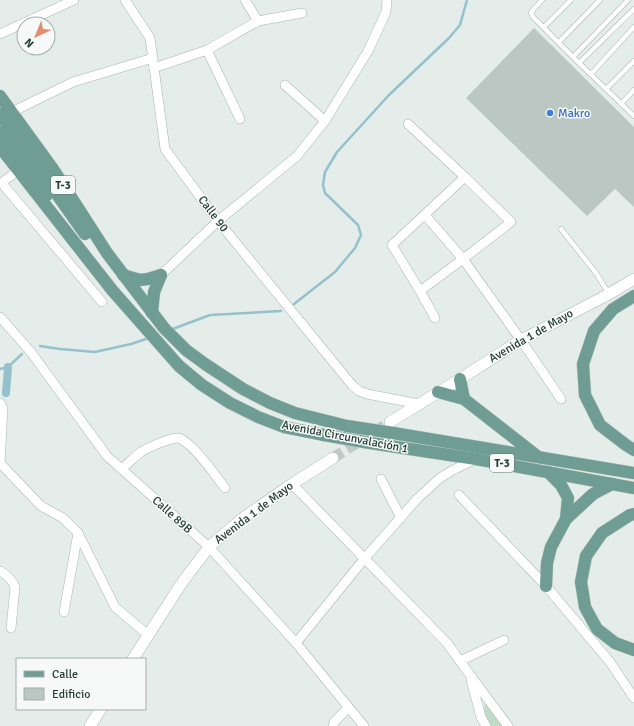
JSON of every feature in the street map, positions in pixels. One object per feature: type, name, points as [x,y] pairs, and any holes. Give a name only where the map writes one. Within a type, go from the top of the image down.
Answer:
[{"type":"main road","name":"T-3","points":[[0,96],[5,115],[53,169],[107,253],[137,293]]},
{"type":"main road","points":[[5,115],[102,259],[137,293]]},
{"type":"main road","points":[[0,132],[45,192],[78,246]]},
{"type":"main road","name":"T-3","points":[[0,147],[78,246]]},
{"type":"main road","points":[[0,161],[78,246]]},
{"type":"main road","name":"Avenida Circunvalación 1","points":[[78,246],[112,290],[179,366],[202,385],[230,403],[258,417],[284,427],[324,435],[476,458],[634,488]]},
{"type":"main road","points":[[124,275],[140,280],[161,275]]},
{"type":"main road","points":[[152,313],[154,292],[161,275]]},
{"type":"main road","name":"Avenida Circunvalación 1","points":[[137,293],[152,313],[186,350],[243,389],[270,403],[295,413],[347,426],[392,428],[538,457],[634,473]]},
{"type":"main road","points":[[634,296],[613,309],[594,331],[583,364],[585,395],[600,425],[634,450]]},
{"type":"main road","points":[[460,379],[464,399]]},
{"type":"main road","points":[[438,392],[464,399],[538,457]]},
{"type":"main road","points":[[548,472],[561,485],[568,498],[566,519]]},
{"type":"main road","points":[[546,586],[547,563],[551,547],[566,519],[593,494],[612,484]]},
{"type":"main road","points":[[634,514],[602,533],[586,556],[581,582],[585,607],[597,629],[615,643],[634,650]]},
{"type":"street","points":[[0,34],[74,0]]},
{"type":"street","name":"Calle 90","points":[[125,0],[150,38],[165,149],[218,221],[352,385],[359,391],[367,394],[419,404]]},
{"type":"street","points":[[245,0],[258,21]]},
{"type":"street","points":[[161,275],[218,221],[297,156],[325,121],[368,51],[386,12],[387,0]]},
{"type":"street","points":[[154,68],[207,50],[258,21],[302,13]]},
{"type":"street","points":[[207,50],[240,119]]},
{"type":"street","points":[[5,115],[73,82],[153,58]]},
{"type":"street","points":[[285,85],[325,121]]},
{"type":"street","points":[[408,124],[465,177],[510,222],[420,291]]},
{"type":"street","points":[[12,175],[4,181],[3,184],[5,187],[102,302]]},
{"type":"street","points":[[434,318],[420,291],[392,245],[465,177]]},
{"type":"street","points":[[425,215],[463,259],[561,399]]},
{"type":"street","name":"Avenida 1 de Mayo","points":[[392,428],[419,404],[521,340],[609,294],[634,279]]},
{"type":"street","name":"Calle 89B","points":[[0,317],[30,351],[107,456],[209,547],[296,643],[364,726]]},
{"type":"street","points":[[0,403],[3,408],[0,463],[41,506],[63,518],[78,533],[115,607],[148,635]]},
{"type":"street","points":[[122,470],[146,449],[169,440],[179,438],[192,447],[225,488]]},
{"type":"street","name":"Avenida 1 de Mayo","points":[[134,658],[181,584],[209,547],[243,518],[333,458]]},
{"type":"street","points":[[296,643],[365,558],[417,499],[440,478],[476,458]]},
{"type":"street","points":[[381,479],[401,518]]},
{"type":"street","points":[[292,484],[447,643],[508,726]]},
{"type":"street","points":[[460,495],[546,586],[610,662],[633,694]]},
{"type":"street","points":[[64,612],[78,533]]},
{"type":"street","points":[[0,571],[12,581],[15,587],[11,628]]},
{"type":"street","points":[[460,661],[504,640]]},
{"type":"street","points":[[470,675],[481,717],[486,726]]},
{"type":"street","points":[[333,726],[334,722],[348,708]]},
{"type":"street","points":[[90,726],[100,710]]},
{"type":"lane","points":[[542,0],[531,13],[533,17],[634,116]]},
{"type":"lane","points":[[544,27],[570,0]]},
{"type":"lane","points":[[559,42],[600,0]]},
{"type":"lane","points":[[573,57],[628,0]]},
{"type":"lane","points":[[579,63],[634,9]]},
{"type":"lane","points":[[591,74],[634,27]]},
{"type":"lane","points":[[606,89],[634,61]]},
{"type":"lane","points":[[621,104],[634,90]]},
{"type":"lane","points":[[562,229],[596,273],[609,294]]},
{"type":"green space","points":[[485,701],[503,726],[491,726],[484,715]]},
{"type":"building","name":"Makro","points":[[534,28],[634,127],[634,207],[615,189],[587,216],[466,98]]},
{"type":"waterway","points":[[294,304],[335,272],[355,248],[361,235],[358,225],[325,193],[323,185],[325,172],[337,152],[389,95],[449,38],[460,25],[467,0]]},
{"type":"waterway","points":[[170,330],[210,315],[281,311]]},
{"type":"waterway","points":[[40,346],[95,352],[131,344],[149,338]]},
{"type":"waterway","points":[[0,369],[8,367],[22,354]]},
{"type":"waterway","points":[[6,393],[8,367]]},
{"type":"tunnel","points":[[333,458],[390,422]]},
{"type":"place","name":"Makro","points":[[550,113]]}]
